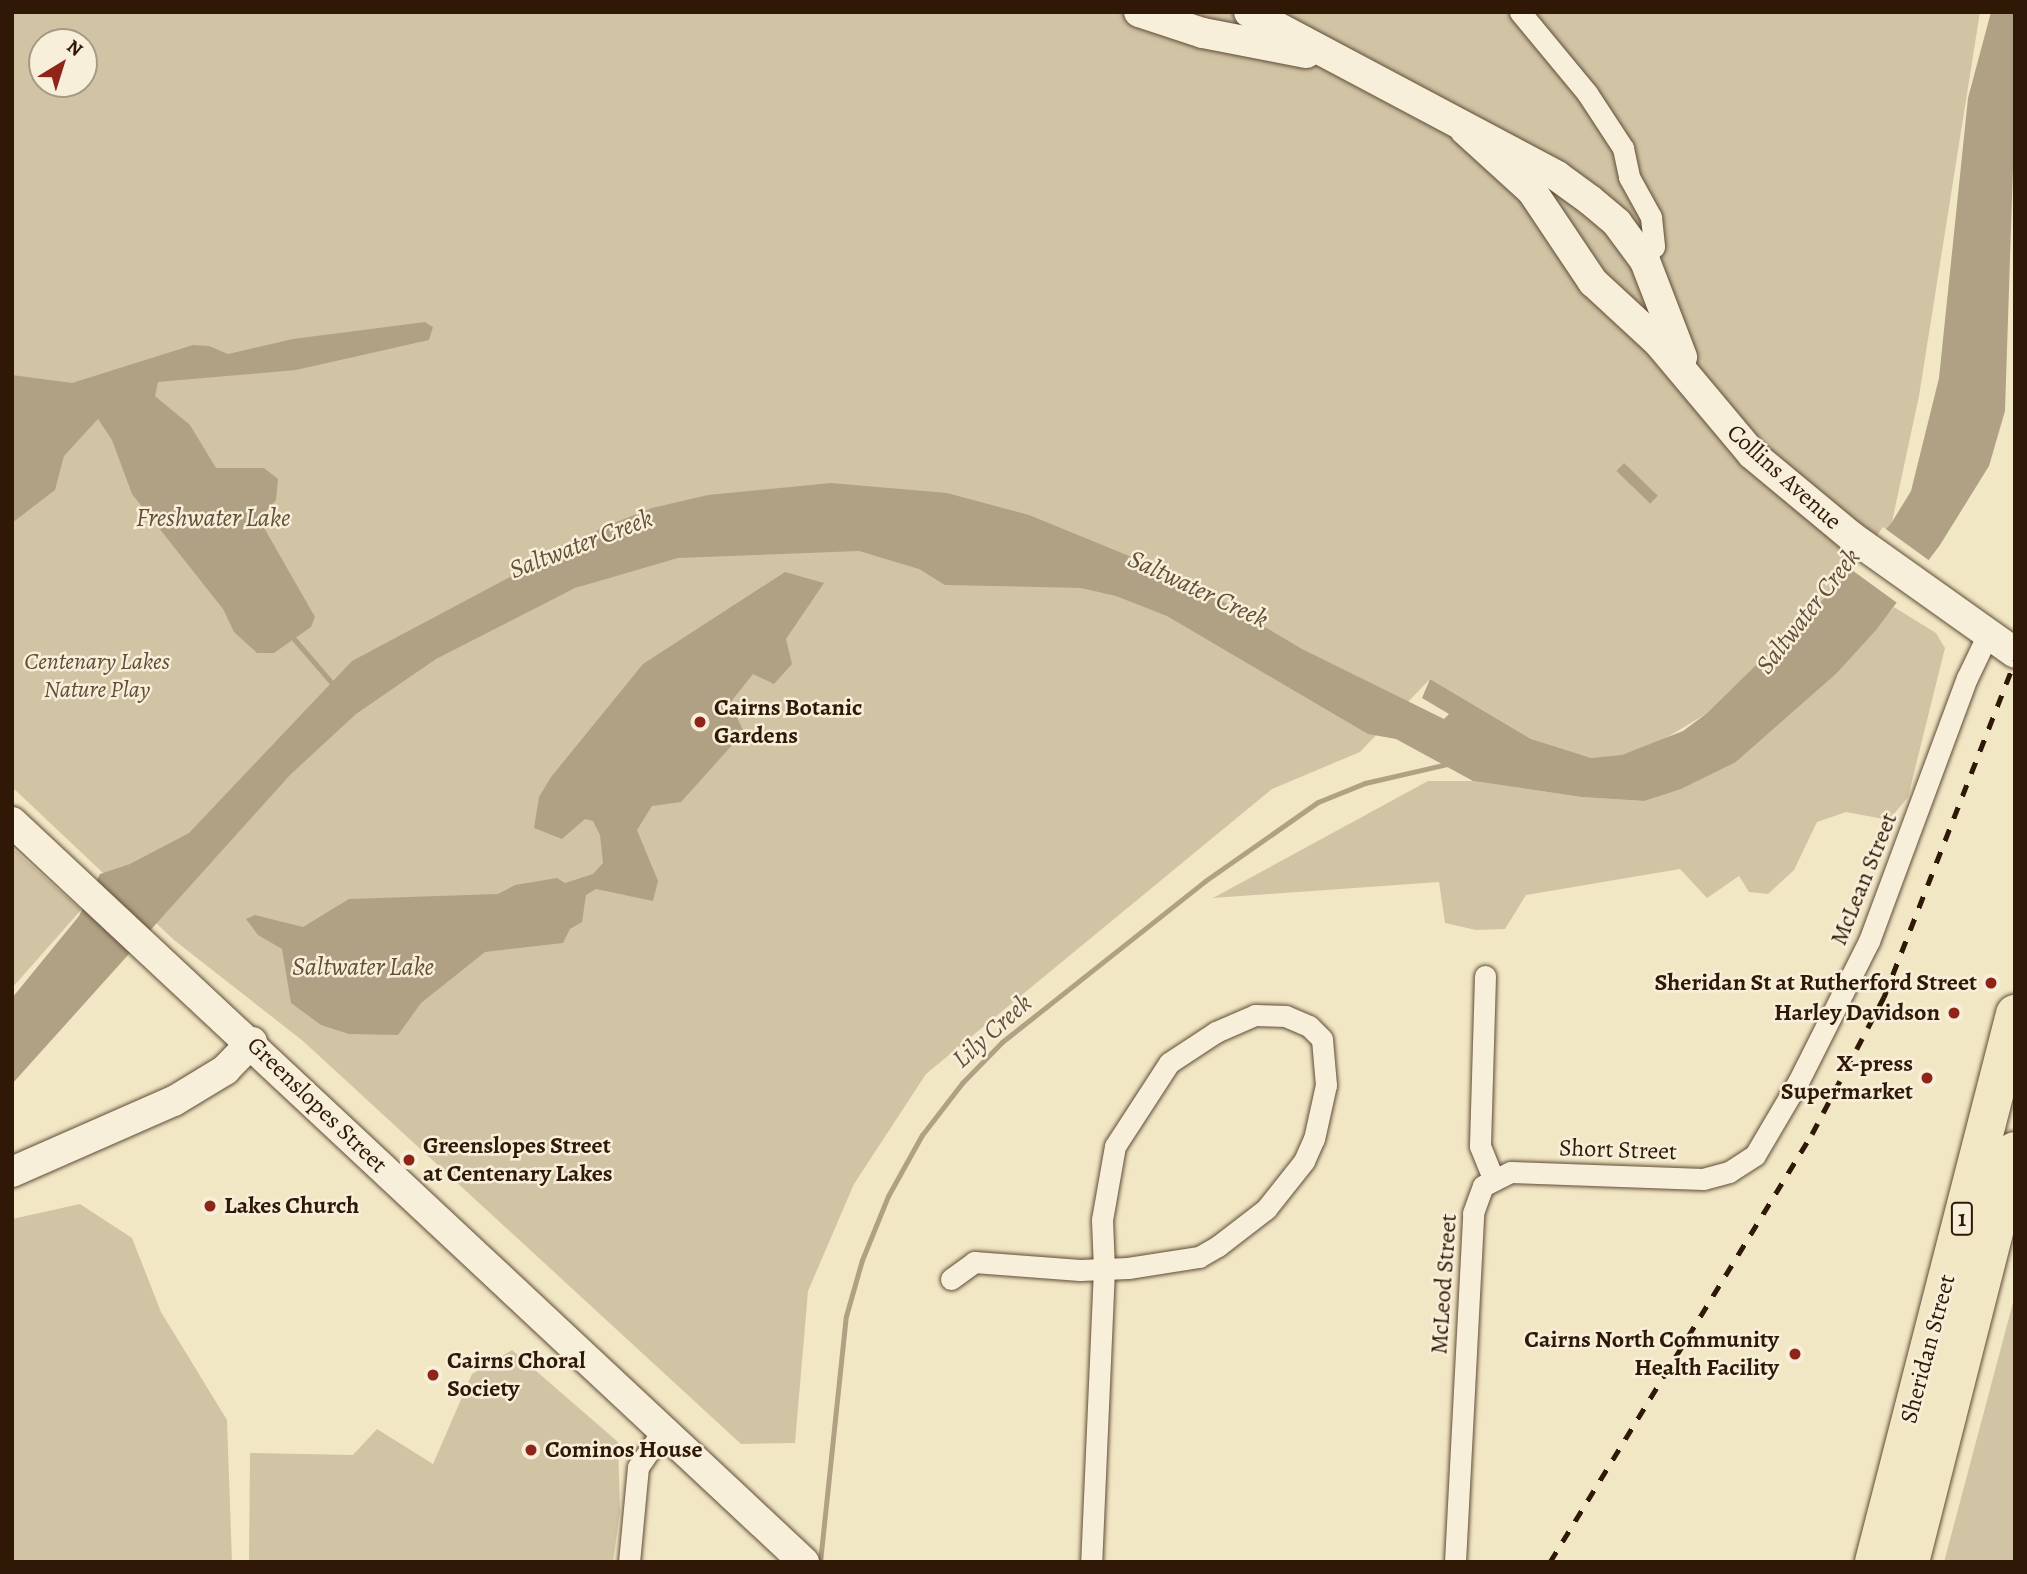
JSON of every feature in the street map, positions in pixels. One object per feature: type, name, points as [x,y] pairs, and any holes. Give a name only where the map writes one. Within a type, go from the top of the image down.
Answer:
[{"type":"highway","name":"Sheridan Street","points":[[1910,1562],[1995,1204],[2015,1014]]},
{"type":"highway","name":"Sheridan Street","points":[[1874,1562],[2015,1151]]},
{"type":"street","name":"Collins Avenue","points":[[1139,12],[1203,33],[1337,59]]},
{"type":"street","name":"Collins Avenue","points":[[1249,12],[1280,19],[1337,59],[1569,185],[1617,223],[1650,254],[1672,338],[1698,389]]},
{"type":"street","points":[[1520,12],[1587,93],[1623,148],[1629,177],[1651,217],[1650,254],[1630,285],[1601,290]]},
{"type":"street","name":"Collins Avenue","points":[[1465,130],[1513,171],[1601,290],[1659,343],[1752,454],[1852,537],[2015,653]]},
{"type":"street","points":[[1547,214],[1546,201],[1553,190],[1569,185]]},
{"type":"street","name":"McLean Street","points":[[1741,1166],[1765,1141],[1869,941],[1967,678],[1988,634]]},
{"type":"street","name":"Greenslopes Street","points":[[12,822],[252,1042],[801,1559]]},
{"type":"street","points":[[1485,976],[1480,1146],[1493,1178]]},
{"type":"street","points":[[951,1279],[974,1262],[1104,1269],[1199,1257],[1266,1209],[1287,1185],[1314,1139],[1326,1084],[1322,1039],[1308,1026],[1286,1016],[1255,1015],[1216,1032],[1169,1063],[1130,1119],[1109,1160],[1102,1220],[1104,1269],[1091,1562]]},
{"type":"street","points":[[12,1172],[192,1091],[225,1070],[252,1042]]},
{"type":"street","name":"Short Street","points":[[1493,1178],[1511,1172],[1703,1179],[1741,1166]]},
{"type":"street","name":"McLeod Street","points":[[1455,1562],[1473,1213],[1483,1186],[1493,1178]]},
{"type":"street","points":[[629,1562],[638,1467],[664,1429]]},
{"type":"green space","name":"Cairns Botanic Gardens","points":[[12,12],[1980,12],[1919,396],[1892,522],[1847,577],[1706,714],[1654,745],[1622,756],[1591,758],[1560,750],[1531,739],[1430,679],[1360,752],[1272,789],[926,1074],[854,1184],[808,1291],[795,1443],[741,1444],[303,1041],[174,940],[12,787]]},
{"type":"green space","points":[[1894,607],[1936,633],[1945,648],[1908,797],[1889,820],[1846,812],[1817,822],[1794,870],[1768,894],[1749,892],[1739,876],[1707,898],[1680,869],[1526,895],[1505,929],[1476,930],[1445,923],[1439,882],[1213,898],[1428,781],[1473,781],[1581,797],[1644,801],[1736,762],[1836,674]]},
{"type":"green space","points":[[12,848],[81,910],[12,988]]},
{"type":"green space","points":[[80,1204],[132,1238],[161,1312],[227,1420],[232,1562],[12,1562],[12,1219]]},
{"type":"green space","points":[[2015,1295],[2015,1562],[1944,1562]]},
{"type":"green space","points":[[512,1350],[618,1442],[620,1511],[613,1562],[249,1562],[250,1453],[353,1455],[377,1429],[433,1464],[472,1374]]},
{"type":"water","name":"Saltwater Creek","points":[[1991,12],[2015,12],[2015,107],[2005,411],[1989,466],[1940,545],[1876,630],[1836,674],[1736,762],[1681,789],[1644,801],[1581,797],[1473,781],[1396,739],[1368,734],[1167,616],[1116,596],[1081,588],[945,585],[919,569],[859,551],[678,558],[575,588],[436,659],[356,714],[290,775],[12,1084],[12,998],[79,916],[100,874],[130,864],[189,833],[352,661],[604,527],[652,508],[708,495],[831,483],[947,493],[1029,515],[1183,578],[1302,649],[1444,719],[1449,714],[1422,698],[1430,679],[1531,739],[1591,758],[1622,755],[1683,731],[1706,714],[1846,577],[1892,522],[1911,491],[1939,378],[1968,98]]},
{"type":"water","name":"Freshwater Lake","points":[[425,322],[433,327],[429,340],[296,370],[158,382],[155,396],[190,425],[216,468],[264,468],[278,479],[276,500],[262,516],[263,526],[315,617],[311,627],[274,653],[257,653],[234,632],[223,609],[132,494],[112,440],[98,419],[64,456],[55,490],[12,523],[12,375],[72,383],[193,345],[209,346],[228,354],[293,339]]},
{"type":"water","points":[[1624,463],[1658,496],[1650,504],[1616,471]]},
{"type":"water","name":"Saltwater Lake","points":[[785,572],[824,583],[786,639],[792,664],[774,684],[753,674],[730,703],[744,732],[681,802],[652,806],[637,830],[658,881],[653,901],[596,889],[586,895],[582,922],[570,929],[563,943],[485,952],[421,1003],[398,1035],[349,1034],[321,1025],[291,1003],[282,949],[258,935],[246,919],[255,915],[303,927],[349,899],[498,894],[515,885],[557,878],[565,883],[593,874],[603,863],[600,835],[593,821],[585,819],[562,839],[534,828],[539,797],[551,777],[643,664]]},
{"type":"pier","points":[[1883,527],[1932,562],[1900,605],[1852,570]]},
{"type":"waterway","points":[[294,639],[331,682]]},
{"type":"waterway","name":"Lily Creek","points":[[820,1562],[846,1316],[862,1260],[888,1196],[922,1135],[962,1083],[1002,1042],[1205,881],[1318,802],[1365,783],[1447,764]]},
{"type":"railway","points":[[1550,1562],[1812,1134],[1884,997],[2015,661]]},
{"type":"place","name":"Cairns Botanic Gardens","points":[[700,722]]},
{"type":"place","name":"Sheridan St at Rutherford Street","points":[[1991,983]]},
{"type":"place","name":"Harley Davidson","points":[[1954,1013]]},
{"type":"place","name":"X-press Supermarket","points":[[1927,1078]]},
{"type":"place","name":"Greenslopes Street at Centenary Lakes","points":[[409,1160]]},
{"type":"place","name":"Lakes Church","points":[[210,1206]]},
{"type":"place","name":"Cairns North Community Health Facility","points":[[1795,1354]]},
{"type":"place","name":"Cairns Choral Society","points":[[433,1375]]},
{"type":"place","name":"Cominos House","points":[[531,1450]]},
{"type":"park label","name":"Centenary Lakes Nature Play","points":[[97,676]]}]
